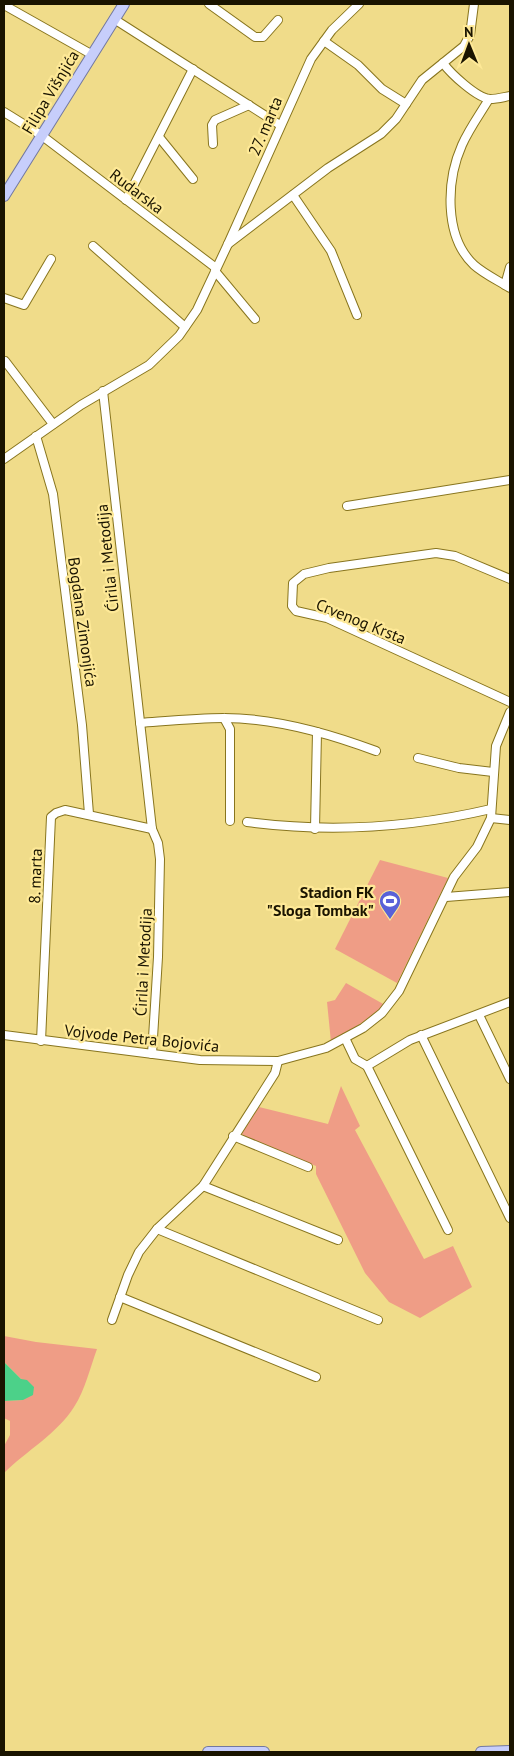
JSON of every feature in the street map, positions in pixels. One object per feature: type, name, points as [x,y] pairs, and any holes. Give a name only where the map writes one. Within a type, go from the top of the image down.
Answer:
[{"type":"main road","name":"Filipa Višnjića","points":[[4,196],[124,4]]},
{"type":"main road","points":[[481,1752],[510,1751]]},
{"type":"main road","points":[[208,1752],[264,1752]]},
{"type":"street","points":[[209,4],[255,37],[263,36],[278,20]]},
{"type":"street","name":"27. marta","points":[[4,460],[53,424],[149,364],[172,344],[197,310],[303,73],[324,41],[359,4]]},
{"type":"street","points":[[228,244],[328,168],[381,134],[396,119],[422,80],[464,46],[470,35],[474,4]]},
{"type":"street","points":[[4,5],[91,54]]},
{"type":"street","points":[[114,19],[280,125]]},
{"type":"street","points":[[324,41],[358,65],[382,90],[406,104]]},
{"type":"street","points":[[443,63],[450,73],[481,96],[489,99],[510,96]]},
{"type":"street","points":[[126,200],[193,69]]},
{"type":"street","points":[[489,99],[461,147],[453,178],[451,200],[454,233],[464,253],[475,266],[508,286],[510,267]]},
{"type":"street","points":[[213,144],[212,125],[215,120],[249,105]]},
{"type":"street","name":"Rudarska","points":[[4,112],[42,135],[216,270]]},
{"type":"street","points":[[158,137],[193,179]]},
{"type":"street","points":[[293,195],[331,251],[357,315]]},
{"type":"street","points":[[94,246],[185,327]]},
{"type":"street","points":[[4,298],[24,305],[51,259]]},
{"type":"street","points":[[216,270],[255,319]]},
{"type":"street","points":[[5,361],[53,424]]},
{"type":"street","name":"Ćirila i Metodija","points":[[103,391],[152,829],[158,843],[160,859],[158,957],[152,1054]]},
{"type":"street","name":"Bogdana Zimonjića","points":[[36,436],[53,494],[82,725],[89,814]]},
{"type":"street","points":[[348,506],[510,480]]},
{"type":"street","name":"Crvenog Krsta","points":[[510,579],[446,554],[414,555],[329,568],[304,574],[294,583],[292,606],[296,611],[327,618],[510,702]]},
{"type":"street","name":"Vojvode Petra Bojovića","points":[[4,1035],[200,1060],[278,1061],[326,1048],[369,1023],[392,1001],[446,897],[454,877],[476,847],[491,818],[496,746],[510,712]]},
{"type":"street","points":[[140,723],[224,718],[262,721],[317,732],[376,751]]},
{"type":"street","points":[[224,718],[230,729],[230,820]]},
{"type":"street","points":[[315,828],[317,732]]},
{"type":"street","points":[[418,758],[444,765],[493,772]]},
{"type":"street","points":[[247,822],[315,828],[404,825],[491,810]]},
{"type":"street","name":"8. marta","points":[[41,1041],[50,820],[53,814],[60,811],[89,814],[152,829]]},
{"type":"street","points":[[491,818],[510,820]]},
{"type":"street","points":[[446,897],[510,892]]},
{"type":"street","points":[[367,1066],[421,1035],[510,1002]]},
{"type":"street","points":[[479,1015],[510,1079]]},
{"type":"street","points":[[421,1035],[510,1218]]},
{"type":"street","points":[[345,1038],[355,1059],[367,1066],[448,1230]]},
{"type":"street","points":[[112,1320],[138,1252],[157,1229],[203,1186],[233,1136],[275,1073],[278,1061]]},
{"type":"street","points":[[233,1136],[308,1167]]},
{"type":"street","points":[[203,1186],[338,1240]]},
{"type":"street","points":[[157,1229],[378,1320]]},
{"type":"street","points":[[120,1297],[316,1377]]},
{"type":"shaded area","name":"Stadion FK \"Sloga Tombak\"","points":[[380,860],[448,878],[397,983],[335,949]]},
{"type":"shaded area","points":[[346,983],[385,1005],[363,1022],[331,1042],[327,1002],[335,1000]]},
{"type":"shaded area","points":[[341,1086],[360,1126],[355,1130],[424,1259],[453,1246],[472,1287],[420,1318],[389,1302],[365,1273],[316,1174],[316,1166],[243,1136],[242,1133],[259,1107],[328,1124]]},
{"type":"shaded area","points":[[4,1336],[36,1342],[97,1349],[81,1393],[67,1417],[4,1473],[4,1446],[10,1435],[10,1421],[4,1418],[4,1401],[23,1400],[21,1379],[4,1362]]},
{"type":"shaded area","points":[[4,1362],[21,1379],[27,1380],[34,1387],[33,1395],[23,1400],[4,1401]]},
{"type":"place","name":"Stadion FK \"Sloga Tombak\"","points":[[390,920]]}]
